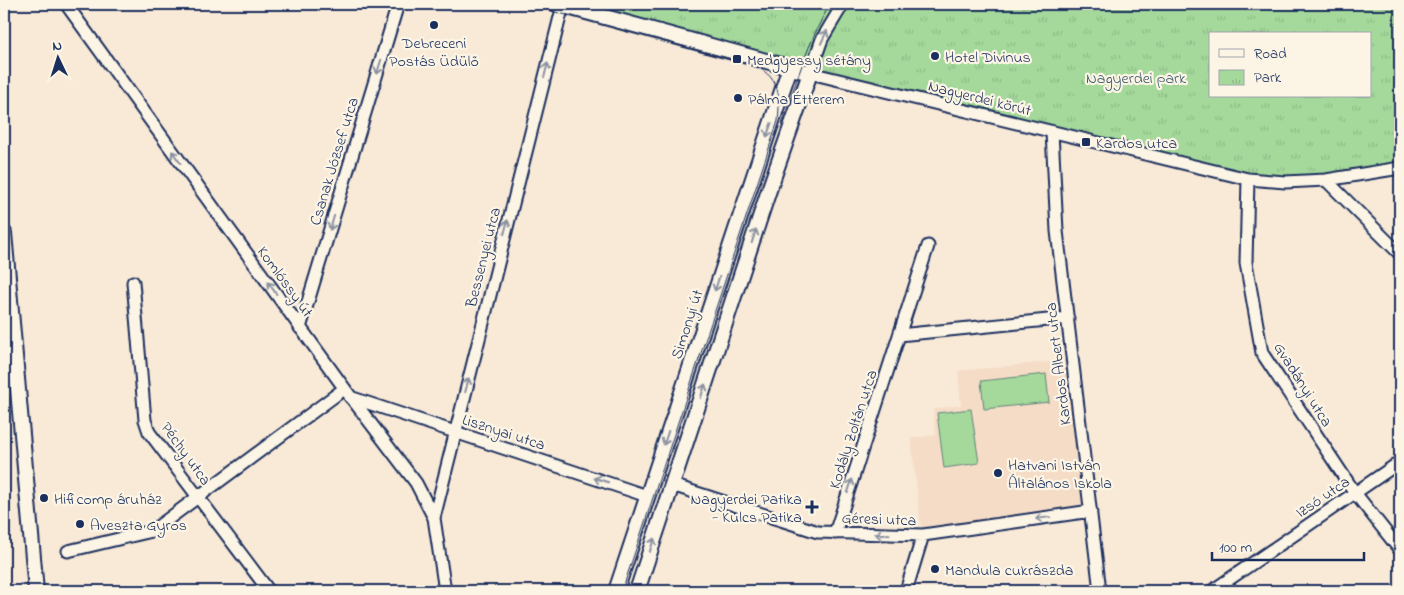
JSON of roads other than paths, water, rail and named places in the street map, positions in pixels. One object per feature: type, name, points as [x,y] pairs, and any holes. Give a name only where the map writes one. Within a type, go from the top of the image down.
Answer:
[{"type":"street","name":"Komlóssy út","points":[[66,4],[347,393],[416,483],[434,518],[445,591]]},
{"type":"street","name":"Csanak József utca","points":[[300,328],[398,4]]},
{"type":"street","name":"Nagyerdei körút","points":[[560,4],[810,73],[1248,180],[1285,182],[1326,180],[1400,168]]},
{"type":"street","name":"Bessenyei utca","points":[[434,518],[560,4]]},
{"type":"street","points":[[637,591],[766,199],[822,39],[837,5]]},
{"type":"street","name":"Simonyi út","points":[[616,591],[790,67]]},
{"type":"street","name":"Kardos Albert utca","points":[[1052,132],[1057,231],[1100,591]]},
{"type":"street","name":"Gvadányi utca","points":[[1248,180],[1246,263],[1262,353],[1356,493],[1400,550]]},
{"type":"street","points":[[1326,180],[1400,254]]},
{"type":"street","points":[[4,233],[36,591]]},
{"type":"street","name":"Kodály Zoltán utca","points":[[835,533],[928,246]]},
{"type":"street","name":"Péchy utca","points":[[133,282],[145,420],[149,432],[269,591]]},
{"type":"street","points":[[899,335],[1068,318]]},
{"type":"street","name":"Lisznyai utca","points":[[347,393],[455,432],[648,496]]},
{"type":"street","points":[[68,550],[152,531],[347,393]]},
{"type":"street","name":"Izsó utca","points":[[1212,591],[1400,462]]},
{"type":"street","name":"Géresi utca","points":[[672,485],[818,532],[923,535],[1091,511]]},
{"type":"street","points":[[906,591],[923,535]]},
{"type":"tram line","points":[[525,4],[751,64],[773,80],[778,94],[778,121],[622,591]]},
{"type":"tram line","points":[[782,124],[809,48],[830,4]]},
{"type":"place","name":"Debreceni Postás Üdülő","points":[[434,25]]},
{"type":"place","name":"Hotel Divinus","points":[[935,56]]},
{"type":"place","name":"Medgyessy sétány","points":[[737,59]]},
{"type":"place","name":"Pálma Étterem","points":[[738,98]]},
{"type":"place","name":"Kardos utca","points":[[1086,142]]},
{"type":"place","name":"Hatvani István Általános Iskola","points":[[998,473]]},
{"type":"place","name":"Hificomp áruház","points":[[44,498]]},
{"type":"place","name":"Nagyerdei Patika - Kulcs Patika","points":[[812,507]]},
{"type":"place","name":"Aveszta Gyros","points":[[80,524]]},
{"type":"place","name":"Mandula cukrászda","points":[[935,569]]},
{"type":"park label","name":"Nagyerdei park","points":[[1136,77]]}]
